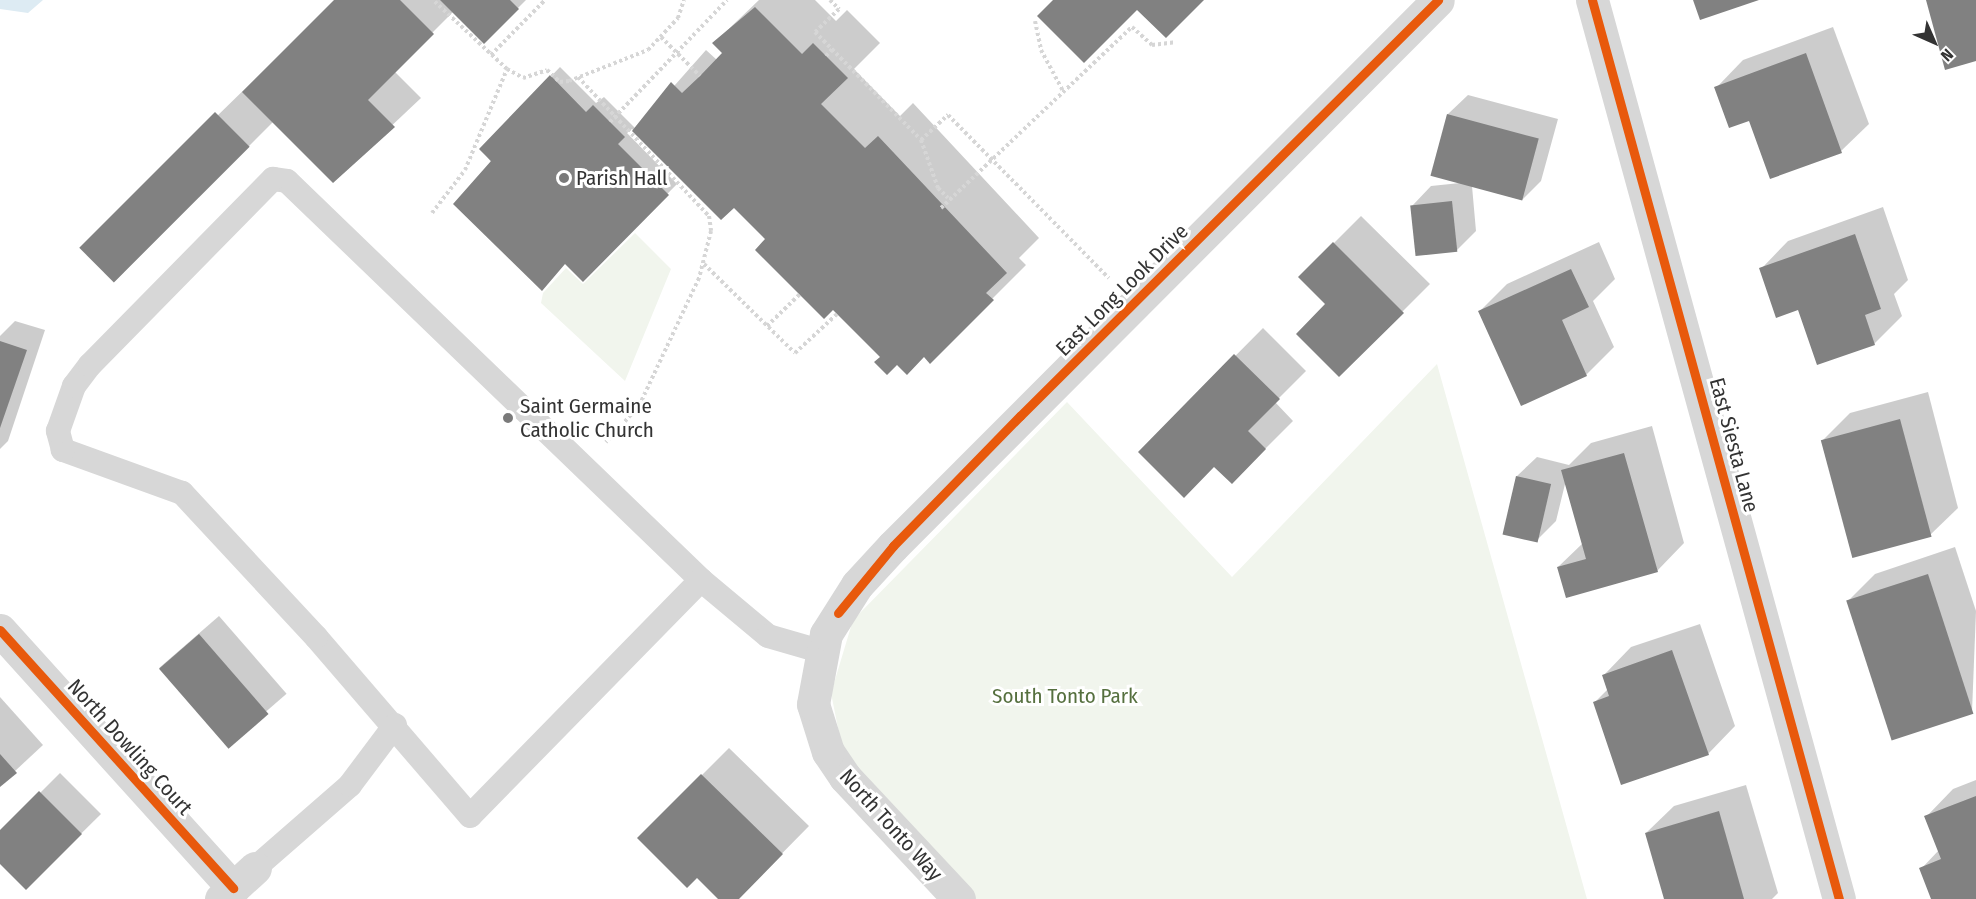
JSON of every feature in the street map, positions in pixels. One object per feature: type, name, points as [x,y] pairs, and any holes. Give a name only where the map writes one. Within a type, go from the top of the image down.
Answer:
[{"type":"street","name":"East Siesta Lane","points":[[1592,0],[1839,899]]},
{"type":"street","name":"East Long Look Drive","points":[[838,613],[909,530],[1424,5]]},
{"type":"street","name":"North Tonto Way","points":[[838,613],[820,651],[813,704],[828,752],[845,777],[959,899]]},
{"type":"street","name":"North Dowling Court","points":[[0,630],[237,885]]},
{"type":"lane","points":[[701,580],[470,816],[394,726],[182,492],[63,450],[58,430],[74,386],[273,179],[281,179],[701,580],[768,636],[820,651]]},
{"type":"lane","points":[[237,885],[350,785],[394,726]]},
{"type":"path","points":[[433,0],[507,69],[523,78],[547,70],[560,82],[648,50],[678,18],[684,0]]},
{"type":"path","points":[[492,55],[546,0]]},
{"type":"path","points":[[610,122],[728,0]]},
{"type":"path","points":[[830,0],[839,9],[815,32],[921,140],[939,188],[948,198]]},
{"type":"path","points":[[1035,21],[1041,50],[1062,91]]},
{"type":"path","points":[[941,207],[990,156],[1132,27],[1152,45],[1175,42]]},
{"type":"path","points":[[661,37],[700,76]]},
{"type":"path","points":[[826,56],[832,49]]},
{"type":"path","points":[[432,213],[465,170],[507,69]]},
{"type":"path","points":[[578,77],[617,115],[629,135],[709,216],[704,264],[639,406],[583,466]]},
{"type":"path","points":[[921,140],[948,115],[1107,271],[1106,286]]},
{"type":"path","points":[[704,264],[795,353],[837,314]]},
{"type":"path","points":[[767,326],[800,294]]},
{"type":"green space","points":[[635,233],[671,269],[625,381],[541,303],[543,293],[566,268],[583,284]]},
{"type":"green space","name":"South Tonto Park","points":[[1437,364],[1587,899],[976,899],[863,780],[842,748],[831,693],[853,620],[1067,402],[1232,577]]},
{"type":"shaded area","points":[[0,0],[43,0],[28,13],[0,9]]},
{"type":"building","points":[[334,0],[400,0],[434,34],[368,100],[395,127],[333,183],[242,92]]},
{"type":"building","points":[[440,0],[510,0],[519,9],[484,44]]},
{"type":"building","points":[[1053,0],[1204,0],[1166,38],[1137,10],[1084,63],[1037,16]]},
{"type":"building","points":[[1693,0],[1759,0],[1700,20]]},
{"type":"building","points":[[1926,0],[1976,0],[1976,61],[1945,70]]},
{"type":"building","points":[[755,7],[802,54],[813,43],[848,78],[821,104],[865,148],[878,136],[1007,273],[986,293],[994,300],[930,364],[924,357],[907,375],[897,365],[887,375],[874,362],[880,357],[833,310],[824,319],[755,250],[765,239],[734,208],[721,220],[632,131],[671,82],[682,93],[700,76],[722,53],[712,43]]},
{"type":"building","points":[[1806,53],[1842,153],[1770,179],[1749,121],[1729,128],[1714,87]]},
{"type":"building","name":"Parish Hall","points":[[550,75],[586,112],[593,105],[625,137],[618,144],[669,195],[583,282],[565,264],[542,291],[453,204],[491,161],[479,149]]},
{"type":"building","points":[[215,112],[250,147],[114,282],[79,248]]},
{"type":"building","points":[[1447,114],[1539,139],[1522,200],[1430,176]]},
{"type":"building","points":[[1452,201],[1457,252],[1416,256],[1410,205]]},
{"type":"building","points":[[1855,234],[1881,309],[1865,315],[1875,345],[1817,365],[1798,310],[1776,318],[1759,268]]},
{"type":"building","points":[[1333,242],[1404,313],[1339,377],[1296,334],[1325,304],[1298,277]]},
{"type":"building","points":[[1571,269],[1589,307],[1562,320],[1587,376],[1521,406],[1478,311]]},
{"type":"building","points":[[0,341],[27,350],[0,428]]},
{"type":"building","points":[[1234,354],[1280,399],[1248,431],[1266,449],[1232,484],[1214,467],[1184,498],[1138,452]]},
{"type":"building","points":[[1900,419],[1932,537],[1852,558],[1821,440]]},
{"type":"building","points":[[1624,453],[1658,572],[1566,598],[1557,567],[1586,559],[1561,470]]},
{"type":"building","points":[[1516,476],[1551,484],[1538,543],[1503,534]]},
{"type":"building","points":[[1928,574],[1973,714],[1892,740],[1846,601]]},
{"type":"building","points":[[199,634],[269,714],[229,749],[159,669]]},
{"type":"building","points":[[1672,650],[1709,755],[1621,785],[1593,702],[1609,696],[1602,675]]},
{"type":"building","points":[[0,754],[17,773],[0,787]]},
{"type":"building","points":[[701,774],[783,854],[739,899],[718,899],[697,878],[687,888],[637,838]]},
{"type":"building","points":[[39,791],[82,834],[26,890],[0,864],[0,830]]},
{"type":"building","points":[[1976,796],[1976,899],[1931,899],[1919,868],[1941,859],[1924,816]]},
{"type":"building","points":[[1719,811],[1744,899],[1664,899],[1645,833]]},
{"type":"cycle path","points":[[838,613],[893,546],[1020,416],[1438,0]]},
{"type":"cycle path","points":[[1592,0],[1839,899]]},
{"type":"cycle path","points":[[0,630],[233,888]]},
{"type":"place","name":"Parish Hall","points":[[564,178]]},
{"type":"place","name":"Saint Germaine Catholic Church","points":[[508,418]]}]
